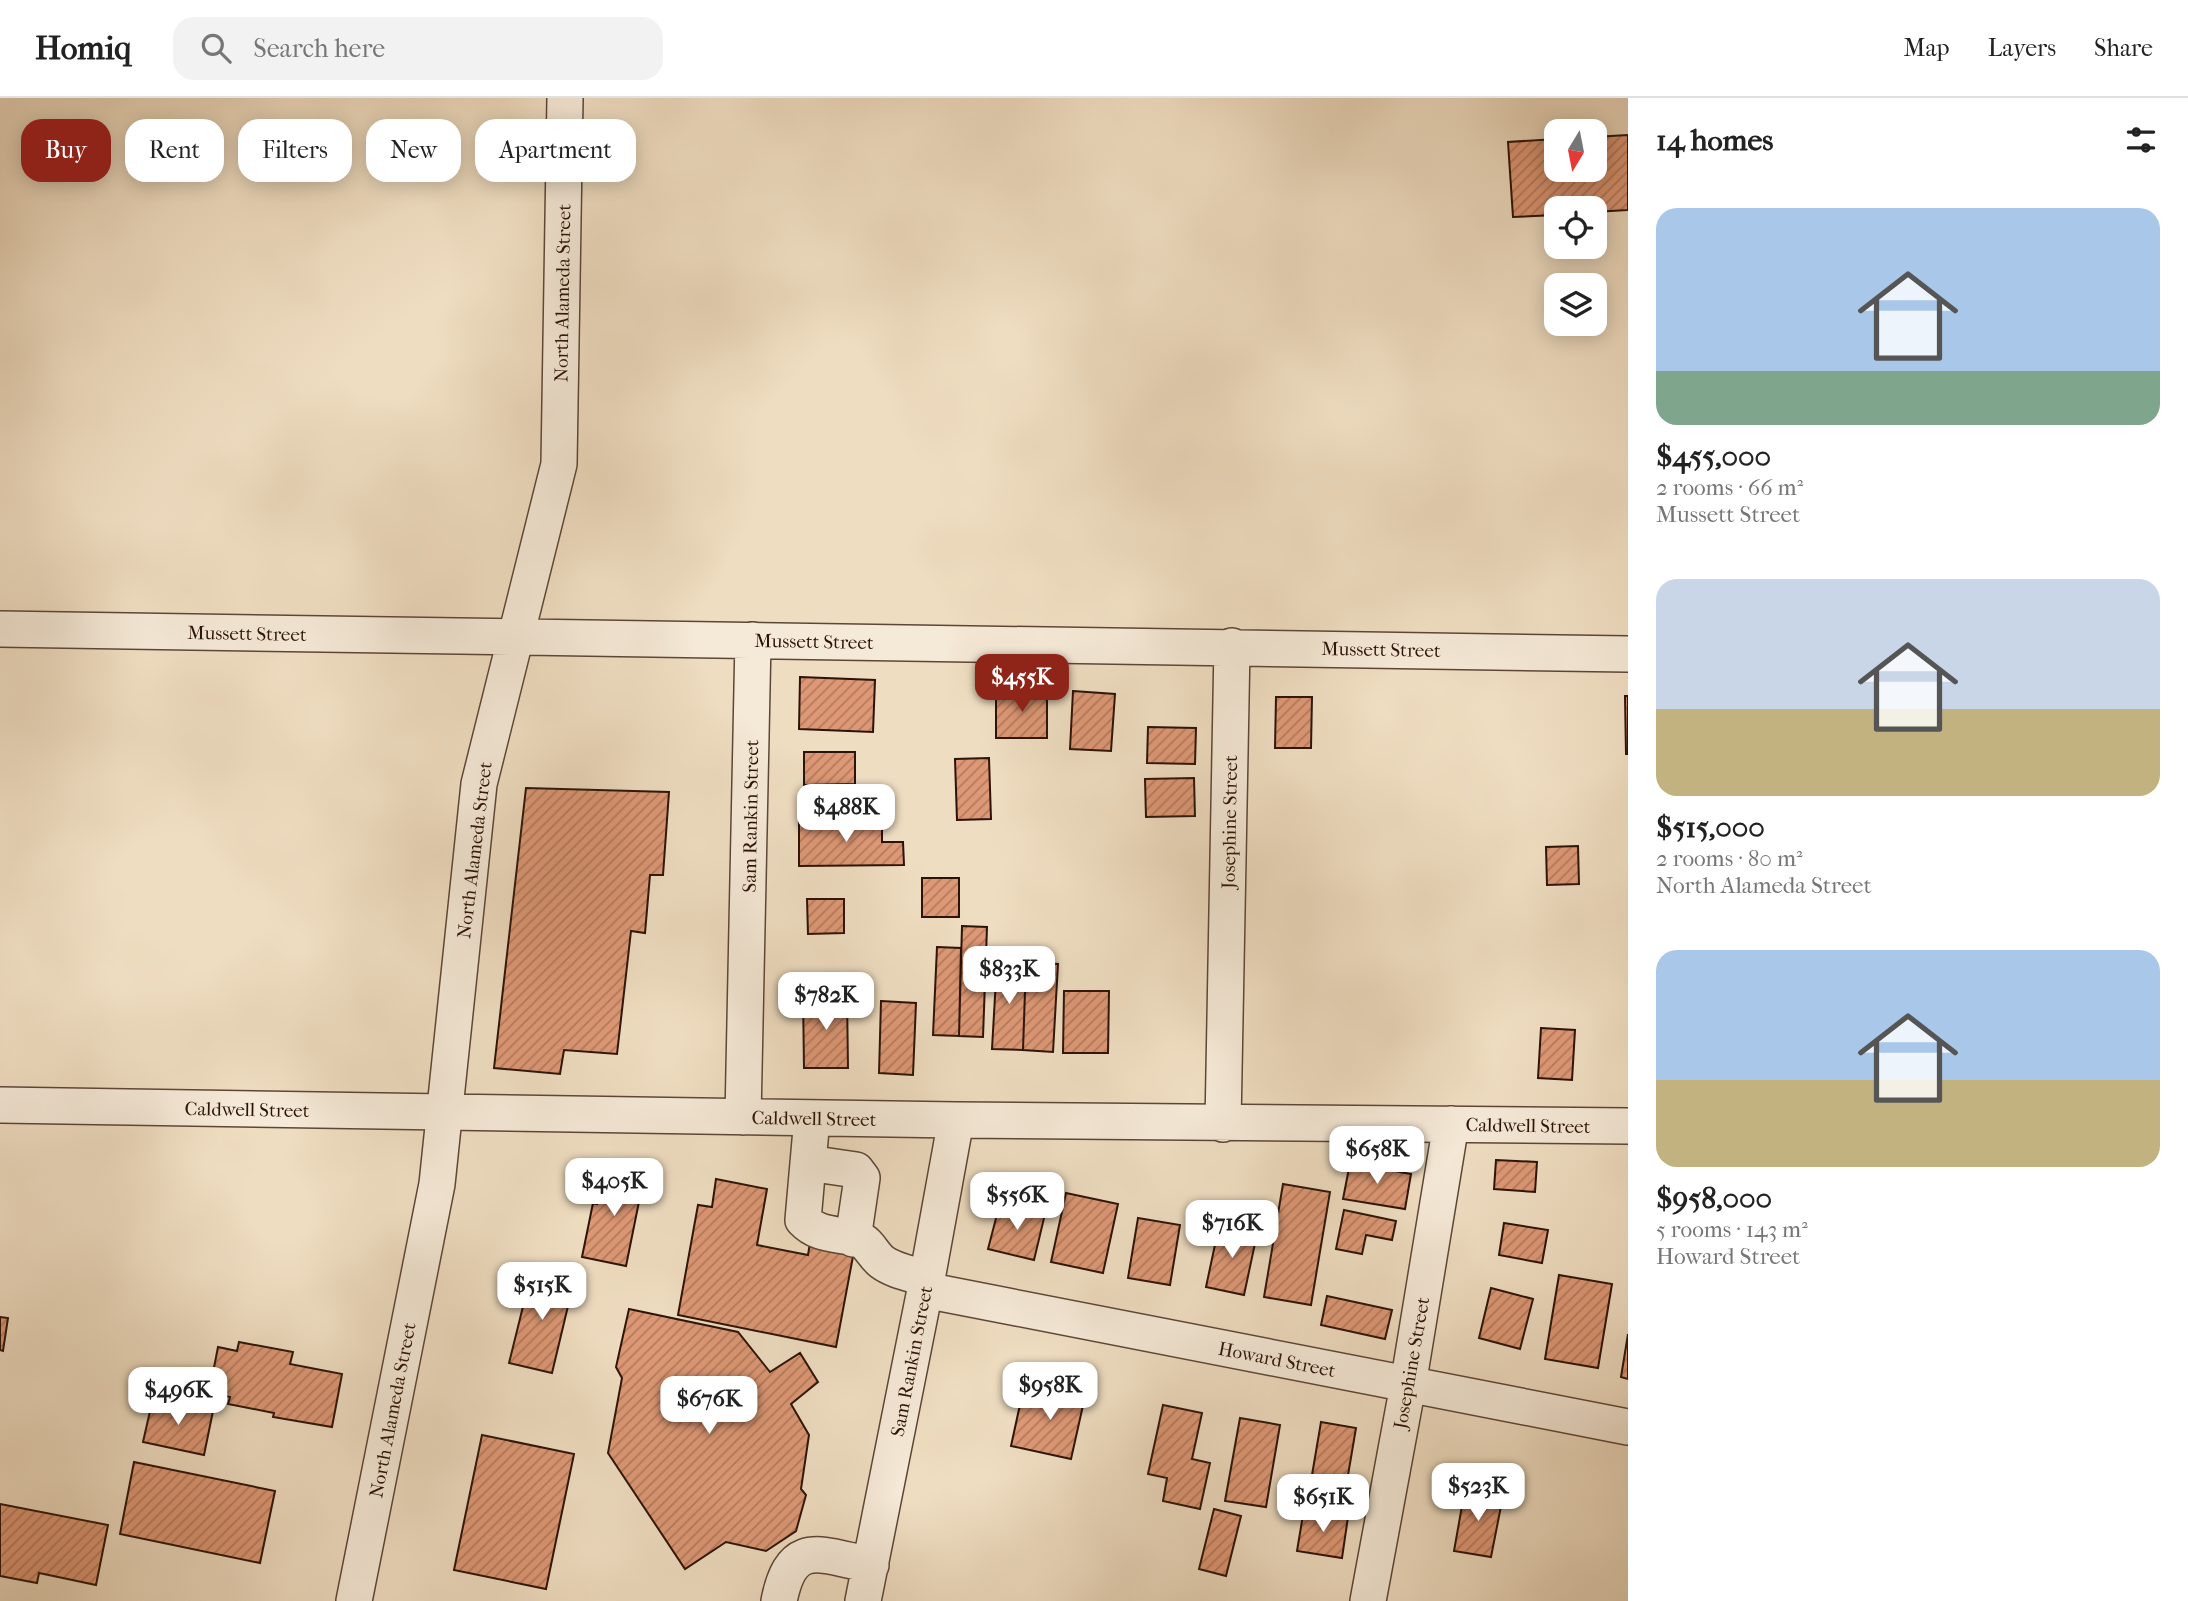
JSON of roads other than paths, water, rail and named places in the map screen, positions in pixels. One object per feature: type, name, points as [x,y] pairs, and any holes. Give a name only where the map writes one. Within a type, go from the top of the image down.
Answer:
[{"type":"street","name":"North Alameda Street","points":[[354,1601],[437,1184],[479,784],[559,464],[565,98]]},
{"type":"street","name":"Mussett Street","points":[[0,629],[1628,654]]},
{"type":"street","name":"Sam Rankin Street","points":[[743,1117],[753,640]]},
{"type":"street","name":"Josephine Street","points":[[1223,1124],[1232,646]]},
{"type":"street","name":"Caldwell Street","points":[[0,1105],[1223,1124],[1628,1126]]},
{"type":"street","points":[[808,1163],[856,1170],[862,1178],[853,1238],[824,1233],[803,1220],[808,1163],[812,1118]]},
{"type":"street","name":"Sam Rankin Street","points":[[863,1601],[956,1120]]},
{"type":"street","name":"Josephine Street","points":[[1368,1601],[1408,1385],[1451,1124]]},
{"type":"street","name":"Howard Street","points":[[853,1238],[861,1240],[881,1262],[926,1285],[1408,1385],[1628,1427]]},
{"type":"street","points":[[779,1601],[782,1587],[794,1562],[805,1555],[871,1565]]}]
